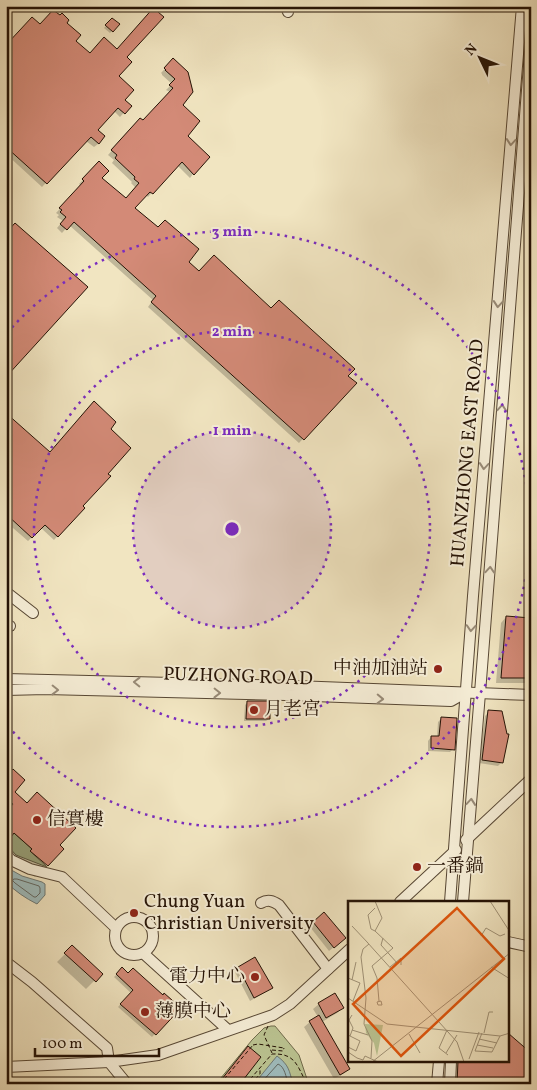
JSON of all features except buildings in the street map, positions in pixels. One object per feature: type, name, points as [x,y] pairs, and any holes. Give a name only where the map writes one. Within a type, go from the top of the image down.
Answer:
[{"type":"street","name":"HUANZHONG EAST ROAD","points":[[450,901],[522,6]]},
{"type":"street","name":"HUANZHONG EAST ROAD","points":[[463,901],[528,120],[531,39]]},
{"type":"street","points":[[513,120],[528,120]]},
{"type":"street","points":[[6,592],[33,614]]},
{"type":"street","name":"PUZHONG ROAD","points":[[6,679],[295,686],[531,695]]},
{"type":"street","name":"PUZHONG ROAD","points":[[6,690],[46,689],[451,701],[466,692]]},
{"type":"street","points":[[401,901],[531,779]]},
{"type":"street","points":[[6,854],[11,860],[30,869],[62,877],[116,928]]},
{"type":"street","points":[[262,902],[266,900],[279,905],[328,970]]},
{"type":"street","points":[[135,917],[141,918],[150,926],[153,938],[151,944],[143,953],[137,955],[124,953],[116,943],[116,928],[123,920],[135,917]]},
{"type":"street","points":[[510,942],[531,947]]},
{"type":"street","points":[[6,1067],[109,1062],[158,1055],[273,1015],[290,1004],[348,952]]},
{"type":"street","points":[[143,953],[228,1030]]},
{"type":"street","points":[[6,962],[32,982],[107,1048],[109,1062],[127,1084]]},
{"type":"street","points":[[437,1084],[439,1062]]},
{"type":"street","points":[[450,1084],[451,1062]]},
{"type":"path","points":[[269,1024],[264,1034],[272,1054]]},
{"type":"path","points":[[220,1084],[253,1045],[284,1048],[283,1051],[271,1050]]},
{"type":"path","points":[[246,1084],[272,1054]]},
{"type":"path","points":[[272,1054],[286,1055],[295,1060],[307,1084]]},
{"type":"path","points":[[251,1084],[260,1074],[260,1067]]},
{"type":"green space","points":[[6,832],[14,833],[32,849],[30,851],[47,867],[16,855],[6,844]]},
{"type":"green space","points":[[275,1026],[299,1055],[310,1084],[216,1084],[252,1040],[264,1028]]},
{"type":"water","points":[[6,867],[22,876],[45,884],[45,895],[37,904],[20,894],[6,882]]},
{"type":"water","points":[[277,1056],[288,1068],[293,1084],[254,1084]]},
{"type":"place","name":"中油加油站","points":[[438,669]]},
{"type":"place","name":"月老宮","points":[[254,710]]},
{"type":"place","name":"信實樓","points":[[37,820]]},
{"type":"place","name":"一番鍋","points":[[417,867]]},
{"type":"place","name":"Chung Yuan Christian University","points":[[134,913]]},
{"type":"place","name":"電力中心","points":[[255,977]]},
{"type":"place","name":"薄膜中心","points":[[145,1012]]}]
